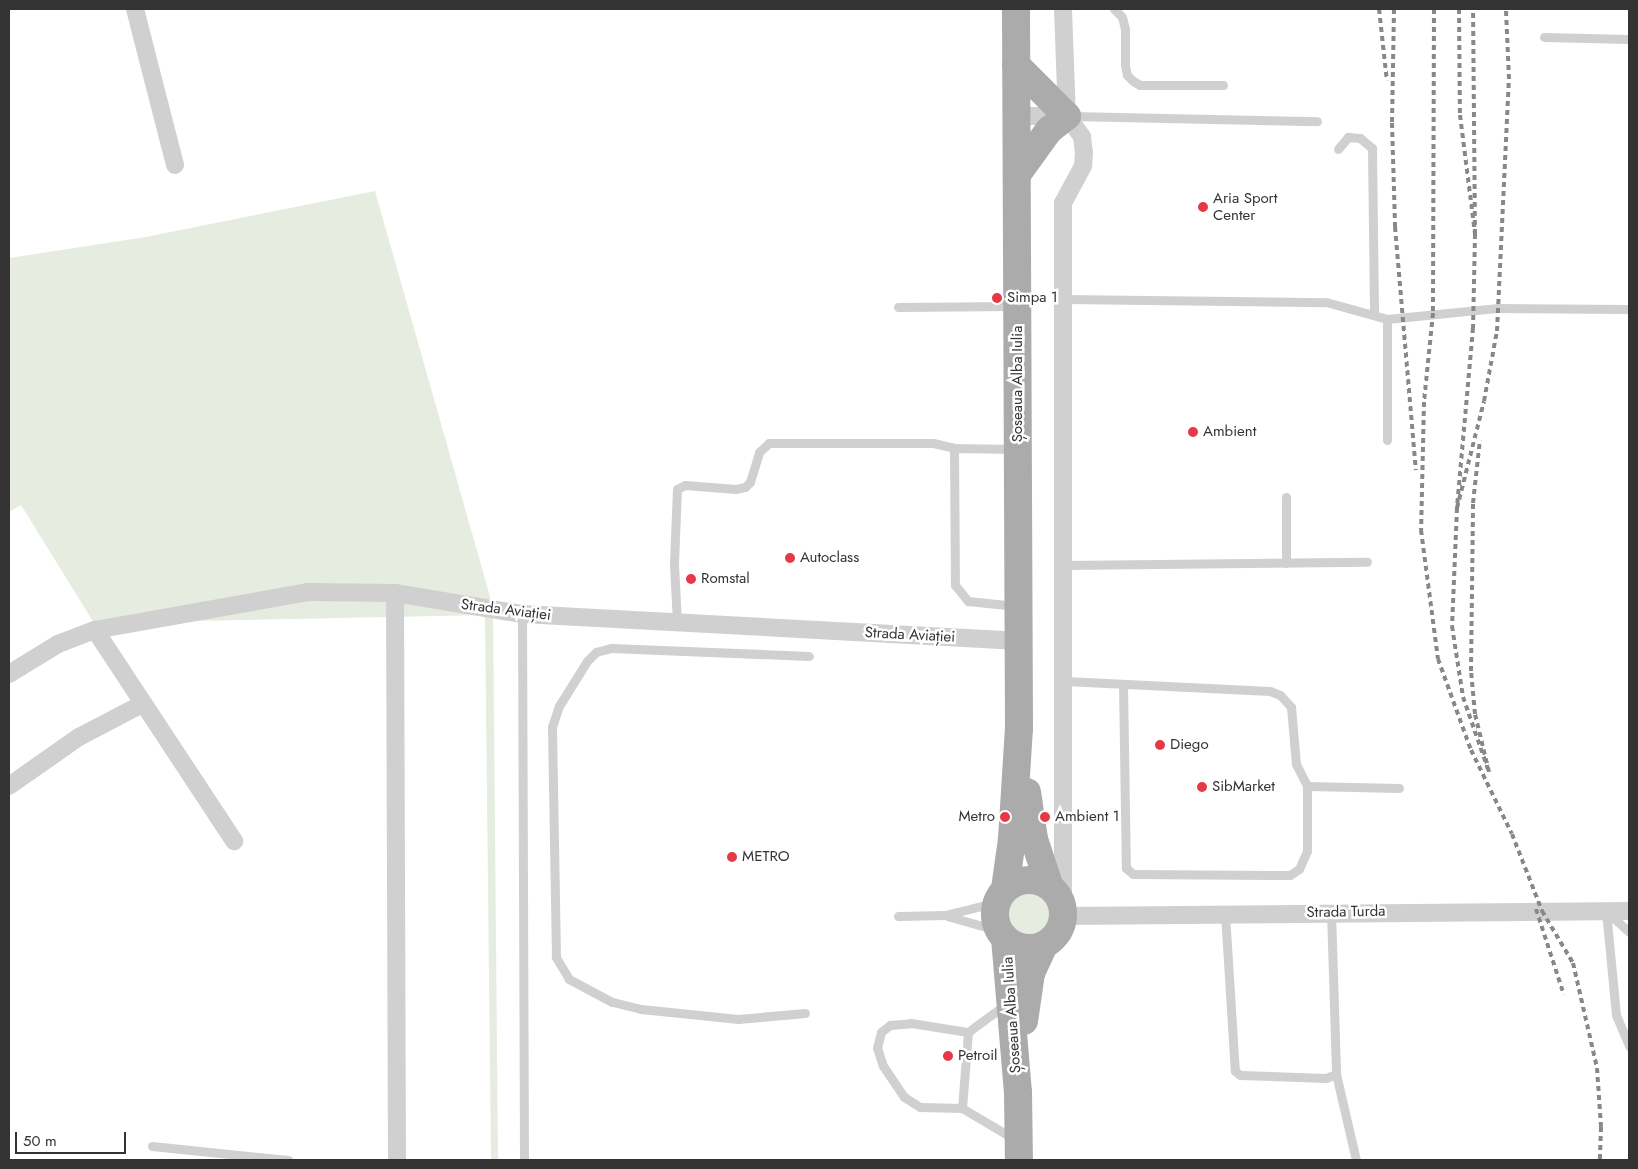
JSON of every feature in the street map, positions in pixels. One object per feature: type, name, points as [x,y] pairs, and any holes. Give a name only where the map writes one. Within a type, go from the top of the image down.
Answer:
[{"type":"main road","name":"Șoseaua Alba Iulia","points":[[1002,896],[1012,839],[1018,729],[1018,173],[1016,9]]},
{"type":"main road","points":[[1016,65],[1067,116],[1048,130],[1018,173]]},
{"type":"main road","name":"Șoseaua Alba Iulia","points":[[1018,729],[1034,839],[1058,894]]},
{"type":"main road","points":[[1026,880],[1058,894],[1058,933],[1044,945],[1023,948],[1002,935],[995,917],[1002,896],[1026,880]]},
{"type":"main road","name":"Șoseaua Alba Iulia","points":[[1002,935],[1018,1092],[1018,1151]]},
{"type":"main road","name":"Șoseaua Alba Iulia","points":[[1018,1092],[1028,989],[1034,962],[1044,945]]},
{"type":"street","points":[[135,9],[175,165]]},
{"type":"street","points":[[1058,894],[1065,681],[1063,203],[1083,166],[1084,153],[1082,136],[1067,116],[1063,9]]},
{"type":"street","points":[[1017,116],[1067,116]]},
{"type":"street","name":"Strada Aviației","points":[[9,674],[58,644],[94,630],[308,592],[395,592],[522,614],[1019,641]]},
{"type":"street","points":[[395,592],[397,1160]]},
{"type":"street","points":[[94,630],[234,841]]},
{"type":"street","points":[[9,786],[79,737],[142,704]]},
{"type":"street","name":"Strada Turda","points":[[1058,894],[1225,914],[1629,911]]},
{"type":"lane","points":[[1114,9],[1122,17],[1126,29],[1125,65],[1127,75],[1133,82],[1140,85],[1223,84]]},
{"type":"lane","points":[[1544,37],[1629,39]]},
{"type":"lane","points":[[1067,116],[1317,121]]},
{"type":"lane","points":[[1338,149],[1348,137],[1360,138],[1372,148],[1374,315]]},
{"type":"lane","points":[[1064,299],[1326,302],[1387,319],[1498,308],[1629,309]]},
{"type":"lane","points":[[898,307],[1018,306]]},
{"type":"lane","points":[[1387,319],[1387,440]]},
{"type":"lane","points":[[677,623],[674,554],[677,489],[685,485],[736,490],[745,487],[750,482],[759,452],[769,443],[933,443],[954,448],[1018,449]]},
{"type":"lane","points":[[954,448],[954,585],[968,601],[1019,606]]},
{"type":"lane","points":[[1286,498],[1286,563]]},
{"type":"lane","points":[[1065,564],[1367,562]]},
{"type":"lane","points":[[522,614],[524,1160]]},
{"type":"lane","points":[[805,1013],[738,1019],[641,1009],[612,1002],[569,979],[556,957],[552,727],[559,706],[587,661],[596,652],[611,648],[808,656]]},
{"type":"lane","points":[[1065,681],[1270,691],[1280,695],[1291,708],[1296,764],[1307,786],[1307,851],[1299,869],[1290,875],[1133,874],[1126,868],[1123,684]]},
{"type":"lane","points":[[1307,786],[1399,788]]},
{"type":"lane","points":[[945,916],[1002,896]]},
{"type":"lane","points":[[1606,911],[1629,932]]},
{"type":"lane","points":[[1606,911],[1616,1015],[1629,1046]]},
{"type":"lane","points":[[1331,912],[1336,1074],[1356,1160]]},
{"type":"lane","points":[[1225,914],[1235,1071],[1240,1075],[1326,1078],[1336,1074]]},
{"type":"lane","points":[[898,916],[945,916],[1002,935]]},
{"type":"lane","points":[[1010,1001],[968,1032],[911,1024],[890,1025],[882,1032],[877,1048],[883,1066],[904,1097],[920,1106],[962,1108],[1018,1151]]},
{"type":"lane","points":[[962,1108],[968,1032]]},
{"type":"lane","points":[[152,1146],[288,1160]]},
{"type":"shaded area","points":[[375,191],[493,607],[498,1160],[491,1160],[485,615],[94,623],[21,505],[9,512],[9,258],[146,237]]},
{"type":"shaded area","points":[[1029,887],[1039,889],[1048,895],[1054,904],[1056,914],[1054,924],[1048,933],[1039,939],[1029,941],[1019,939],[1010,933],[1004,924],[1002,914],[1004,904],[1010,895],[1019,889]]},
{"type":"railway","points":[[1379,9],[1387,81]]},
{"type":"railway","points":[[1394,9],[1392,123],[1395,227],[1416,470]]},
{"type":"railway","points":[[1434,9],[1433,313],[1424,402],[1421,530],[1438,659],[1471,750],[1512,834],[1542,911],[1573,963],[1597,1068],[1601,1127],[1600,1160]]},
{"type":"railway","points":[[1459,9],[1460,115],[1475,234],[1473,9]]},
{"type":"railway","points":[[1475,234],[1473,328],[1457,508],[1484,401],[1497,331],[1509,79],[1506,9]]},
{"type":"railway","points":[[1457,508],[1452,626],[1463,697],[1489,772],[1475,714],[1471,671],[1473,503],[1480,440]]},
{"type":"railway","points":[[1536,909],[1564,995]]},
{"type":"place","name":"Aria Sport Center","points":[[1203,207]]},
{"type":"place","name":"Simpa 1","points":[[997,298]]},
{"type":"place","name":"Ambient","points":[[1193,432]]},
{"type":"place","name":"Autoclass","points":[[790,558]]},
{"type":"place","name":"Romstal","points":[[691,579]]},
{"type":"place","name":"Diego","points":[[1160,745]]},
{"type":"place","name":"SibMarket","points":[[1202,787]]},
{"type":"place","name":"Metro","points":[[1005,817]]},
{"type":"place","name":"Ambient 1","points":[[1045,817]]},
{"type":"place","name":"METRO","points":[[732,857]]},
{"type":"place","name":"Petroil","points":[[948,1056]]}]
